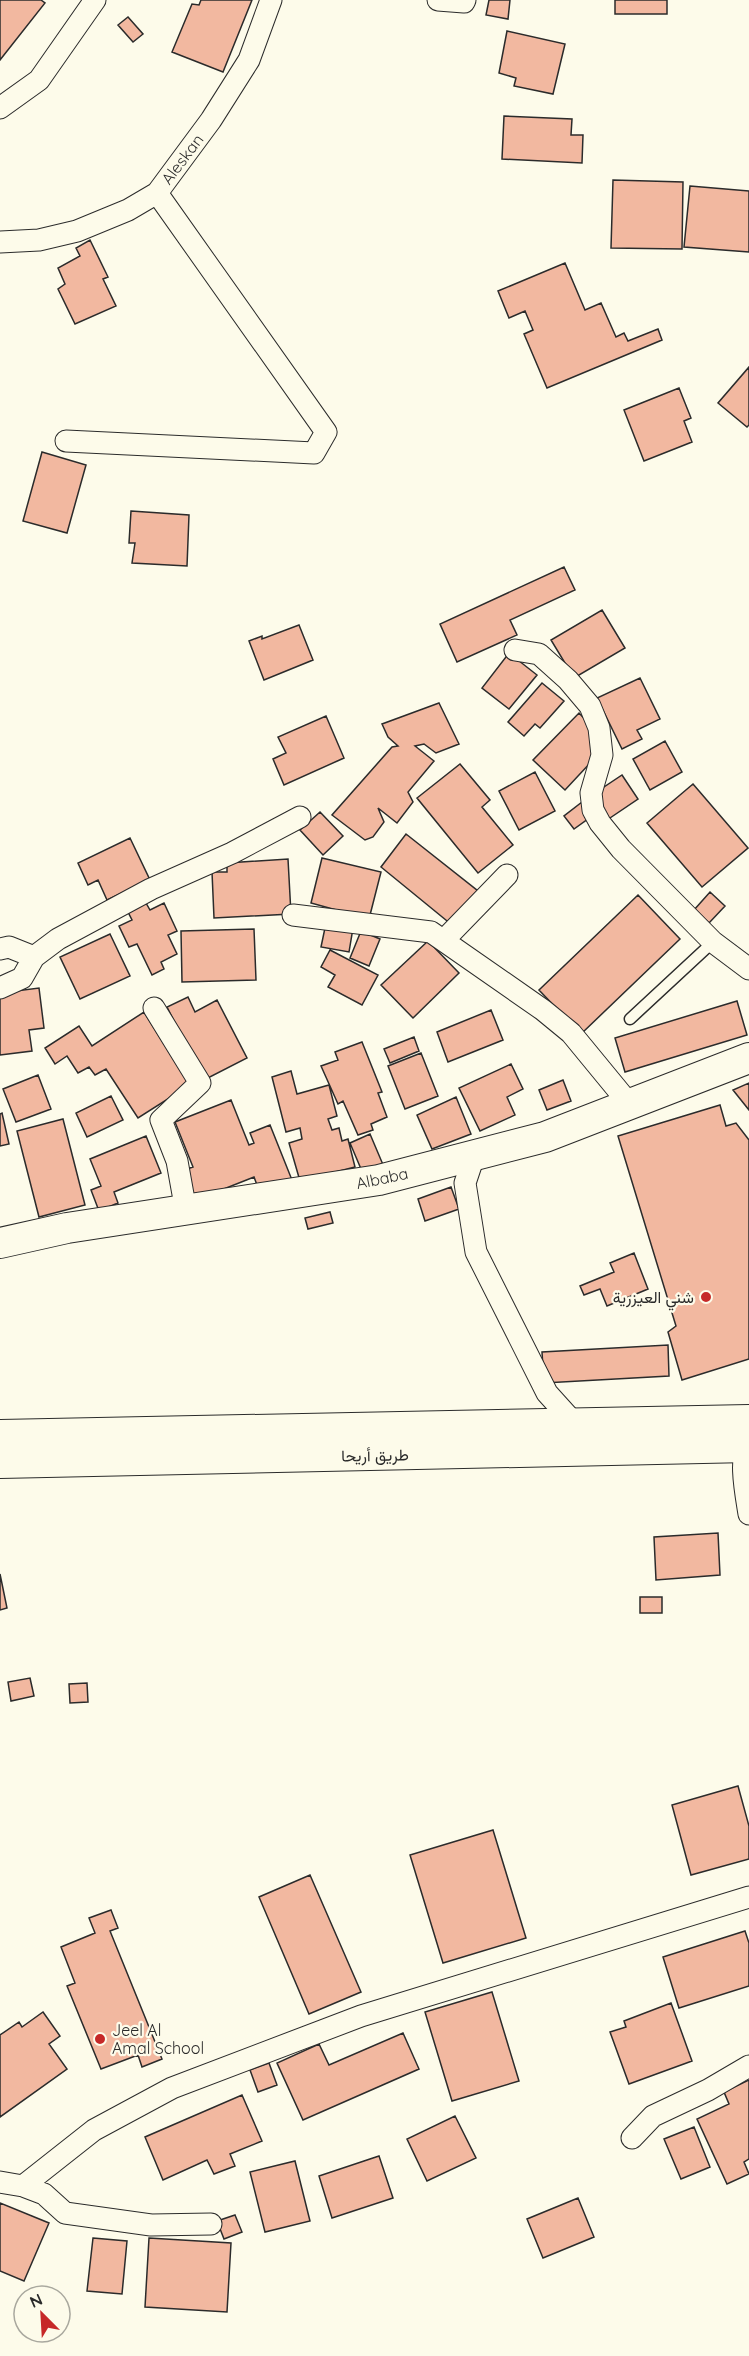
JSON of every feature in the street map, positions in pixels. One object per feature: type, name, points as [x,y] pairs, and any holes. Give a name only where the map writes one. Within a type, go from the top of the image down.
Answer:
[{"type":"main road","name":"Albaba","points":[[0,1243],[66,1228],[379,1180],[545,1137],[631,1106],[749,1058]]},
{"type":"main road","name":"طريق أريحا","points":[[0,1435],[575,1424],[748,1438]]},
{"type":"main road","name":"طريق أريحا","points":[[0,1462],[748,1438]]},
{"type":"street","points":[[0,108],[39,80],[95,0]]},
{"type":"street","name":"Aleskan","points":[[9,241],[39,240],[77,231],[128,210],[156,193],[211,120],[249,60],[271,0]]},
{"type":"street","points":[[438,0],[464,2],[465,0]]},
{"type":"street","points":[[66,441],[314,453],[326,432],[156,193]]},
{"type":"street","points":[[0,224],[9,241]]},
{"type":"street","points":[[515,650],[539,654],[568,680],[590,706],[599,728],[602,755],[591,793],[593,810],[600,823],[621,849],[713,942],[749,969]]},
{"type":"street","points":[[0,988],[22,978],[34,957],[58,939],[140,895],[232,853],[300,817]]},
{"type":"street","points":[[444,940],[507,875]]},
{"type":"street","points":[[293,915],[432,932],[543,1010],[571,1033],[631,1106]]},
{"type":"street","points":[[0,949],[9,947],[34,957]]},
{"type":"street","points":[[154,1008],[200,1083],[161,1120],[177,1161],[186,1211]]},
{"type":"street","points":[[474,1156],[465,1183],[476,1252],[547,1393],[575,1424]]},
{"type":"street","points":[[748,1438],[744,1484],[749,1514]]},
{"type":"street","points":[[23,2186],[94,2130],[172,2088],[361,2016],[749,1897]]},
{"type":"street","points":[[632,2138],[653,2116],[708,2090],[749,2066]]},
{"type":"street","points":[[0,2182],[23,2186],[44,2194],[65,2213],[151,2225],[211,2224]]},
{"type":"lane","points":[[630,1019],[713,942]]},
{"type":"building","points":[[0,0],[41,0],[45,3],[0,60]]},
{"type":"building","points":[[201,0],[252,0],[223,72],[172,52],[192,4],[199,5]]},
{"type":"building","points":[[489,0],[510,0],[508,19],[486,15]]},
{"type":"building","points":[[615,0],[667,0],[667,14],[615,14]]},
{"type":"building","points":[[128,17],[143,34],[133,42],[118,25]]},
{"type":"building","points":[[507,31],[565,44],[553,94],[514,86],[516,78],[499,73]]},
{"type":"building","points":[[504,116],[572,119],[571,135],[583,135],[582,163],[502,159]]},
{"type":"building","points":[[613,180],[683,182],[682,249],[611,248]]},
{"type":"building","points":[[690,186],[749,191],[749,252],[684,247]]},
{"type":"building","points":[[90,240],[108,277],[103,279],[116,306],[75,324],[58,289],[65,284],[58,268],[80,256],[76,248]]},
{"type":"building","points":[[565,263],[585,310],[601,303],[616,337],[624,333],[628,341],[658,329],[662,340],[547,388],[524,334],[533,330],[525,311],[509,318],[498,291]]},
{"type":"building","points":[[749,367],[749,425],[747,427],[718,403]]},
{"type":"building","points":[[679,388],[691,418],[684,421],[692,442],[644,461],[624,410]]},
{"type":"building","points":[[42,452],[86,465],[67,533],[23,521]]},
{"type":"building","points":[[131,511],[189,515],[187,566],[132,563],[135,543],[129,543]]},
{"type":"building","points":[[564,567],[575,590],[510,620],[517,635],[457,662],[440,624]]},
{"type":"building","points":[[602,610],[625,648],[574,678],[551,640]]},
{"type":"building","points":[[299,625],[313,660],[264,680],[249,641],[262,636],[262,639]]},
{"type":"building","points":[[509,653],[537,675],[509,709],[482,688]]},
{"type":"building","points":[[640,678],[660,719],[637,730],[642,739],[622,749],[597,698]]},
{"type":"building","points":[[542,683],[564,701],[540,728],[535,724],[524,736],[508,722]]},
{"type":"building","points":[[439,703],[459,744],[436,753],[424,744],[415,746],[434,761],[408,792],[413,802],[397,823],[378,808],[384,822],[373,837],[365,840],[332,815],[392,747],[398,746],[388,737],[382,724]]},
{"type":"building","points":[[579,713],[593,728],[592,761],[565,790],[533,760]]},
{"type":"building","points":[[326,716],[344,758],[284,785],[273,759],[286,753],[278,737]]},
{"type":"building","points":[[665,741],[682,772],[650,790],[633,759]]},
{"type":"building","points":[[460,764],[490,800],[482,807],[513,845],[478,873],[417,798]]},
{"type":"building","points":[[535,772],[555,811],[519,830],[499,791]]},
{"type":"building","points":[[622,775],[638,799],[607,820],[595,793]]},
{"type":"building","points":[[693,784],[748,848],[702,887],[647,823]]},
{"type":"building","points":[[582,802],[592,816],[574,829],[564,816]]},
{"type":"building","points":[[320,812],[343,836],[323,855],[300,830]]},
{"type":"building","points":[[406,834],[478,891],[452,925],[381,867]]},
{"type":"building","points":[[130,838],[150,880],[107,900],[98,880],[88,885],[78,863]]},
{"type":"building","points":[[322,858],[381,872],[369,919],[311,903]]},
{"type":"building","points":[[288,859],[291,914],[214,918],[212,872],[227,872],[227,863]]},
{"type":"building","points":[[710,892],[725,906],[709,923],[694,910]]},
{"type":"building","points":[[638,895],[680,939],[581,1034],[539,990]]},
{"type":"building","points":[[146,903],[150,910],[164,903],[177,931],[168,935],[177,954],[161,962],[164,969],[152,975],[137,944],[129,947],[119,926],[132,920],[128,912]]},
{"type":"building","points":[[326,923],[353,928],[349,952],[321,947]]},
{"type":"building","points":[[254,929],[256,980],[182,982],[181,931]]},
{"type":"building","points":[[361,931],[380,939],[369,966],[350,958]]},
{"type":"building","points":[[110,934],[130,976],[80,999],[60,957]]},
{"type":"building","points":[[428,941],[459,973],[413,1018],[381,985]]},
{"type":"building","points":[[330,950],[378,975],[362,1005],[328,987],[335,975],[321,967]]},
{"type":"building","points":[[39,988],[44,1028],[29,1030],[32,1051],[0,1055],[0,993]]},
{"type":"building","points":[[188,997],[195,1012],[217,1000],[247,1058],[204,1080],[167,1007]]},
{"type":"building","points":[[737,1001],[747,1035],[625,1072],[615,1038]]},
{"type":"building","points":[[491,1010],[503,1040],[448,1062],[437,1032]]},
{"type":"building","points":[[144,1012],[190,1085],[138,1118],[106,1069],[95,1075],[89,1067],[78,1073],[67,1056],[55,1064],[45,1048],[79,1026],[92,1046]]},
{"type":"building","points":[[414,1037],[419,1051],[390,1063],[384,1049]]},
{"type":"building","points":[[362,1042],[382,1092],[378,1093],[387,1117],[371,1124],[373,1130],[358,1135],[343,1101],[338,1104],[321,1066],[338,1060],[335,1052]]},
{"type":"building","points":[[421,1053],[438,1096],[405,1109],[388,1066]]},
{"type":"building","points":[[511,1064],[523,1089],[507,1097],[515,1115],[480,1131],[459,1088]]},
{"type":"building","points":[[291,1071],[297,1094],[329,1085],[337,1116],[328,1119],[332,1130],[339,1128],[342,1141],[348,1139],[355,1167],[300,1181],[289,1143],[302,1139],[300,1128],[286,1132],[272,1077]]},
{"type":"building","points":[[38,1075],[51,1109],[16,1122],[3,1089]]},
{"type":"building","points":[[563,1080],[571,1101],[547,1110],[539,1090]]},
{"type":"building","points":[[749,1083],[749,1110],[733,1090]]},
{"type":"building","points":[[111,1096],[123,1120],[87,1137],[76,1113]]},
{"type":"building","points":[[456,1097],[471,1134],[432,1149],[417,1115]]},
{"type":"building","points":[[231,1100],[249,1145],[254,1143],[250,1133],[270,1125],[292,1180],[260,1193],[254,1177],[196,1200],[184,1170],[193,1167],[175,1122]]},
{"type":"building","points":[[720,1105],[726,1126],[736,1123],[749,1140],[749,1359],[682,1380],[668,1332],[676,1326],[618,1136]]},
{"type":"building","points":[[2,1113],[9,1144],[0,1146],[0,1114]]},
{"type":"building","points":[[63,1119],[85,1205],[39,1217],[17,1131]]},
{"type":"building","points":[[370,1134],[384,1167],[364,1176],[350,1143]]},
{"type":"building","points":[[146,1136],[161,1173],[114,1192],[118,1203],[99,1211],[91,1190],[101,1186],[90,1159]]},
{"type":"building","points":[[451,1187],[459,1209],[425,1221],[418,1199]]},
{"type":"building","points":[[330,1212],[333,1223],[308,1229],[305,1218]]},
{"type":"building","points":[[634,1253],[648,1289],[607,1306],[600,1289],[584,1295],[580,1286],[614,1272],[610,1263]]},
{"type":"building","points":[[668,1345],[669,1376],[544,1383],[542,1352]]},
{"type":"building","points":[[718,1533],[720,1575],[656,1580],[654,1537]]},
{"type":"building","points":[[0,1574],[7,1608],[0,1610]]},
{"type":"building","points":[[640,1597],[662,1597],[662,1613],[640,1613]]},
{"type":"building","points":[[30,1678],[34,1696],[11,1701],[8,1682]]},
{"type":"building","points":[[87,1683],[88,1702],[70,1703],[69,1684]]},
{"type":"building","points":[[738,1786],[749,1826],[749,1859],[691,1875],[672,1805]]},
{"type":"building","points":[[493,1830],[526,1938],[443,1963],[410,1855]]},
{"type":"building","points":[[310,1875],[361,1992],[309,2014],[259,1897]]},
{"type":"building","points":[[111,1910],[118,1928],[110,1931],[162,2059],[142,2067],[138,2055],[101,2069],[67,1986],[75,1983],[61,1947],[95,1933],[89,1918]]},
{"type":"building","points":[[745,1931],[749,1943],[749,1986],[679,2008],[663,1957]]},
{"type":"building","points":[[492,1992],[519,2081],[452,2101],[425,2012]]},
{"type":"building","points":[[671,2003],[692,2061],[629,2084],[610,2032],[626,2027],[624,2021]]},
{"type":"building","points":[[43,2012],[60,2036],[49,2044],[67,2069],[0,2117],[0,2035],[19,2022],[22,2027]]},
{"type":"building","points":[[403,2033],[419,2069],[303,2120],[277,2063],[319,2044],[329,2065]]},
{"type":"building","points":[[269,2063],[277,2085],[258,2092],[250,2070]]},
{"type":"building","points":[[749,2080],[749,2159],[744,2162],[749,2174],[727,2184],[697,2119],[729,2104],[724,2092]]},
{"type":"building","points":[[242,2095],[262,2141],[230,2154],[235,2166],[214,2174],[207,2160],[163,2180],[145,2137]]},
{"type":"building","points":[[455,2116],[476,2158],[427,2181],[407,2139]]},
{"type":"building","points":[[694,2127],[710,2167],[681,2179],[664,2139]]},
{"type":"building","points":[[379,2156],[393,2198],[332,2218],[319,2176]]},
{"type":"building","points":[[295,2161],[310,2221],[265,2232],[250,2172]]},
{"type":"building","points":[[578,2198],[594,2237],[543,2258],[527,2219]]},
{"type":"building","points":[[0,2203],[49,2223],[24,2281],[0,2271]]},
{"type":"building","points":[[235,2215],[242,2232],[224,2239],[217,2221]]},
{"type":"building","points":[[93,2238],[127,2241],[122,2294],[87,2291]]},
{"type":"building","points":[[149,2238],[231,2243],[227,2312],[145,2307]]},
{"type":"place","name":"شني العيزرية","points":[[706,1297]]},
{"type":"place","name":"Jeel Al Amal School","points":[[100,2039]]}]
